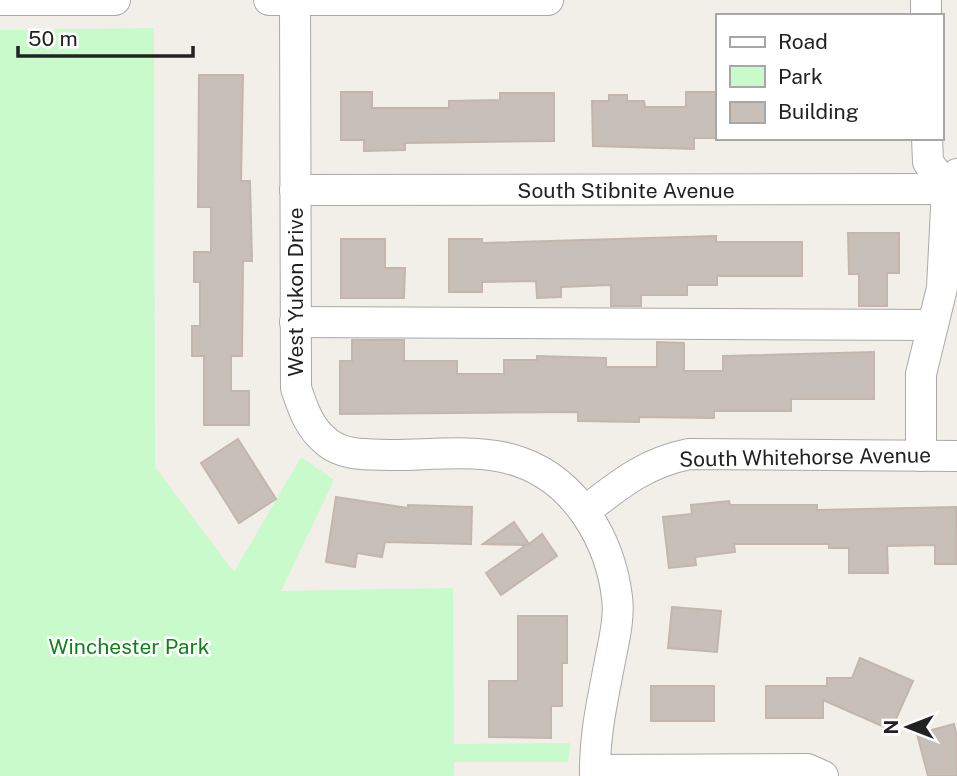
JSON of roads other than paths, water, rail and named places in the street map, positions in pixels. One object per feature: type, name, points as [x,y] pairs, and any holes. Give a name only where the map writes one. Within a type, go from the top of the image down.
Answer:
[{"type":"street","points":[[0,0],[115,0]]},
{"type":"street","points":[[270,0],[548,0]]},
{"type":"street","name":"West Yukon Drive","points":[[295,0],[296,388],[307,421],[328,444],[355,454],[480,456],[520,461],[551,478],[585,511],[608,552],[618,600],[616,631],[596,733],[594,773]]},
{"type":"street","points":[[920,456],[921,374],[942,288],[954,184],[928,162],[927,140]]},
{"type":"street","name":"South Stibnite Avenue","points":[[295,190],[954,184]]},
{"type":"street","points":[[295,322],[933,325]]},
{"type":"street","name":"South Whitehorse Avenue","points":[[585,511],[632,475],[661,460],[689,454],[957,456]]},
{"type":"street","points":[[594,773],[807,769],[823,776]]},
{"type":"park label","name":"Winchester Park","points":[[129,646]]}]
